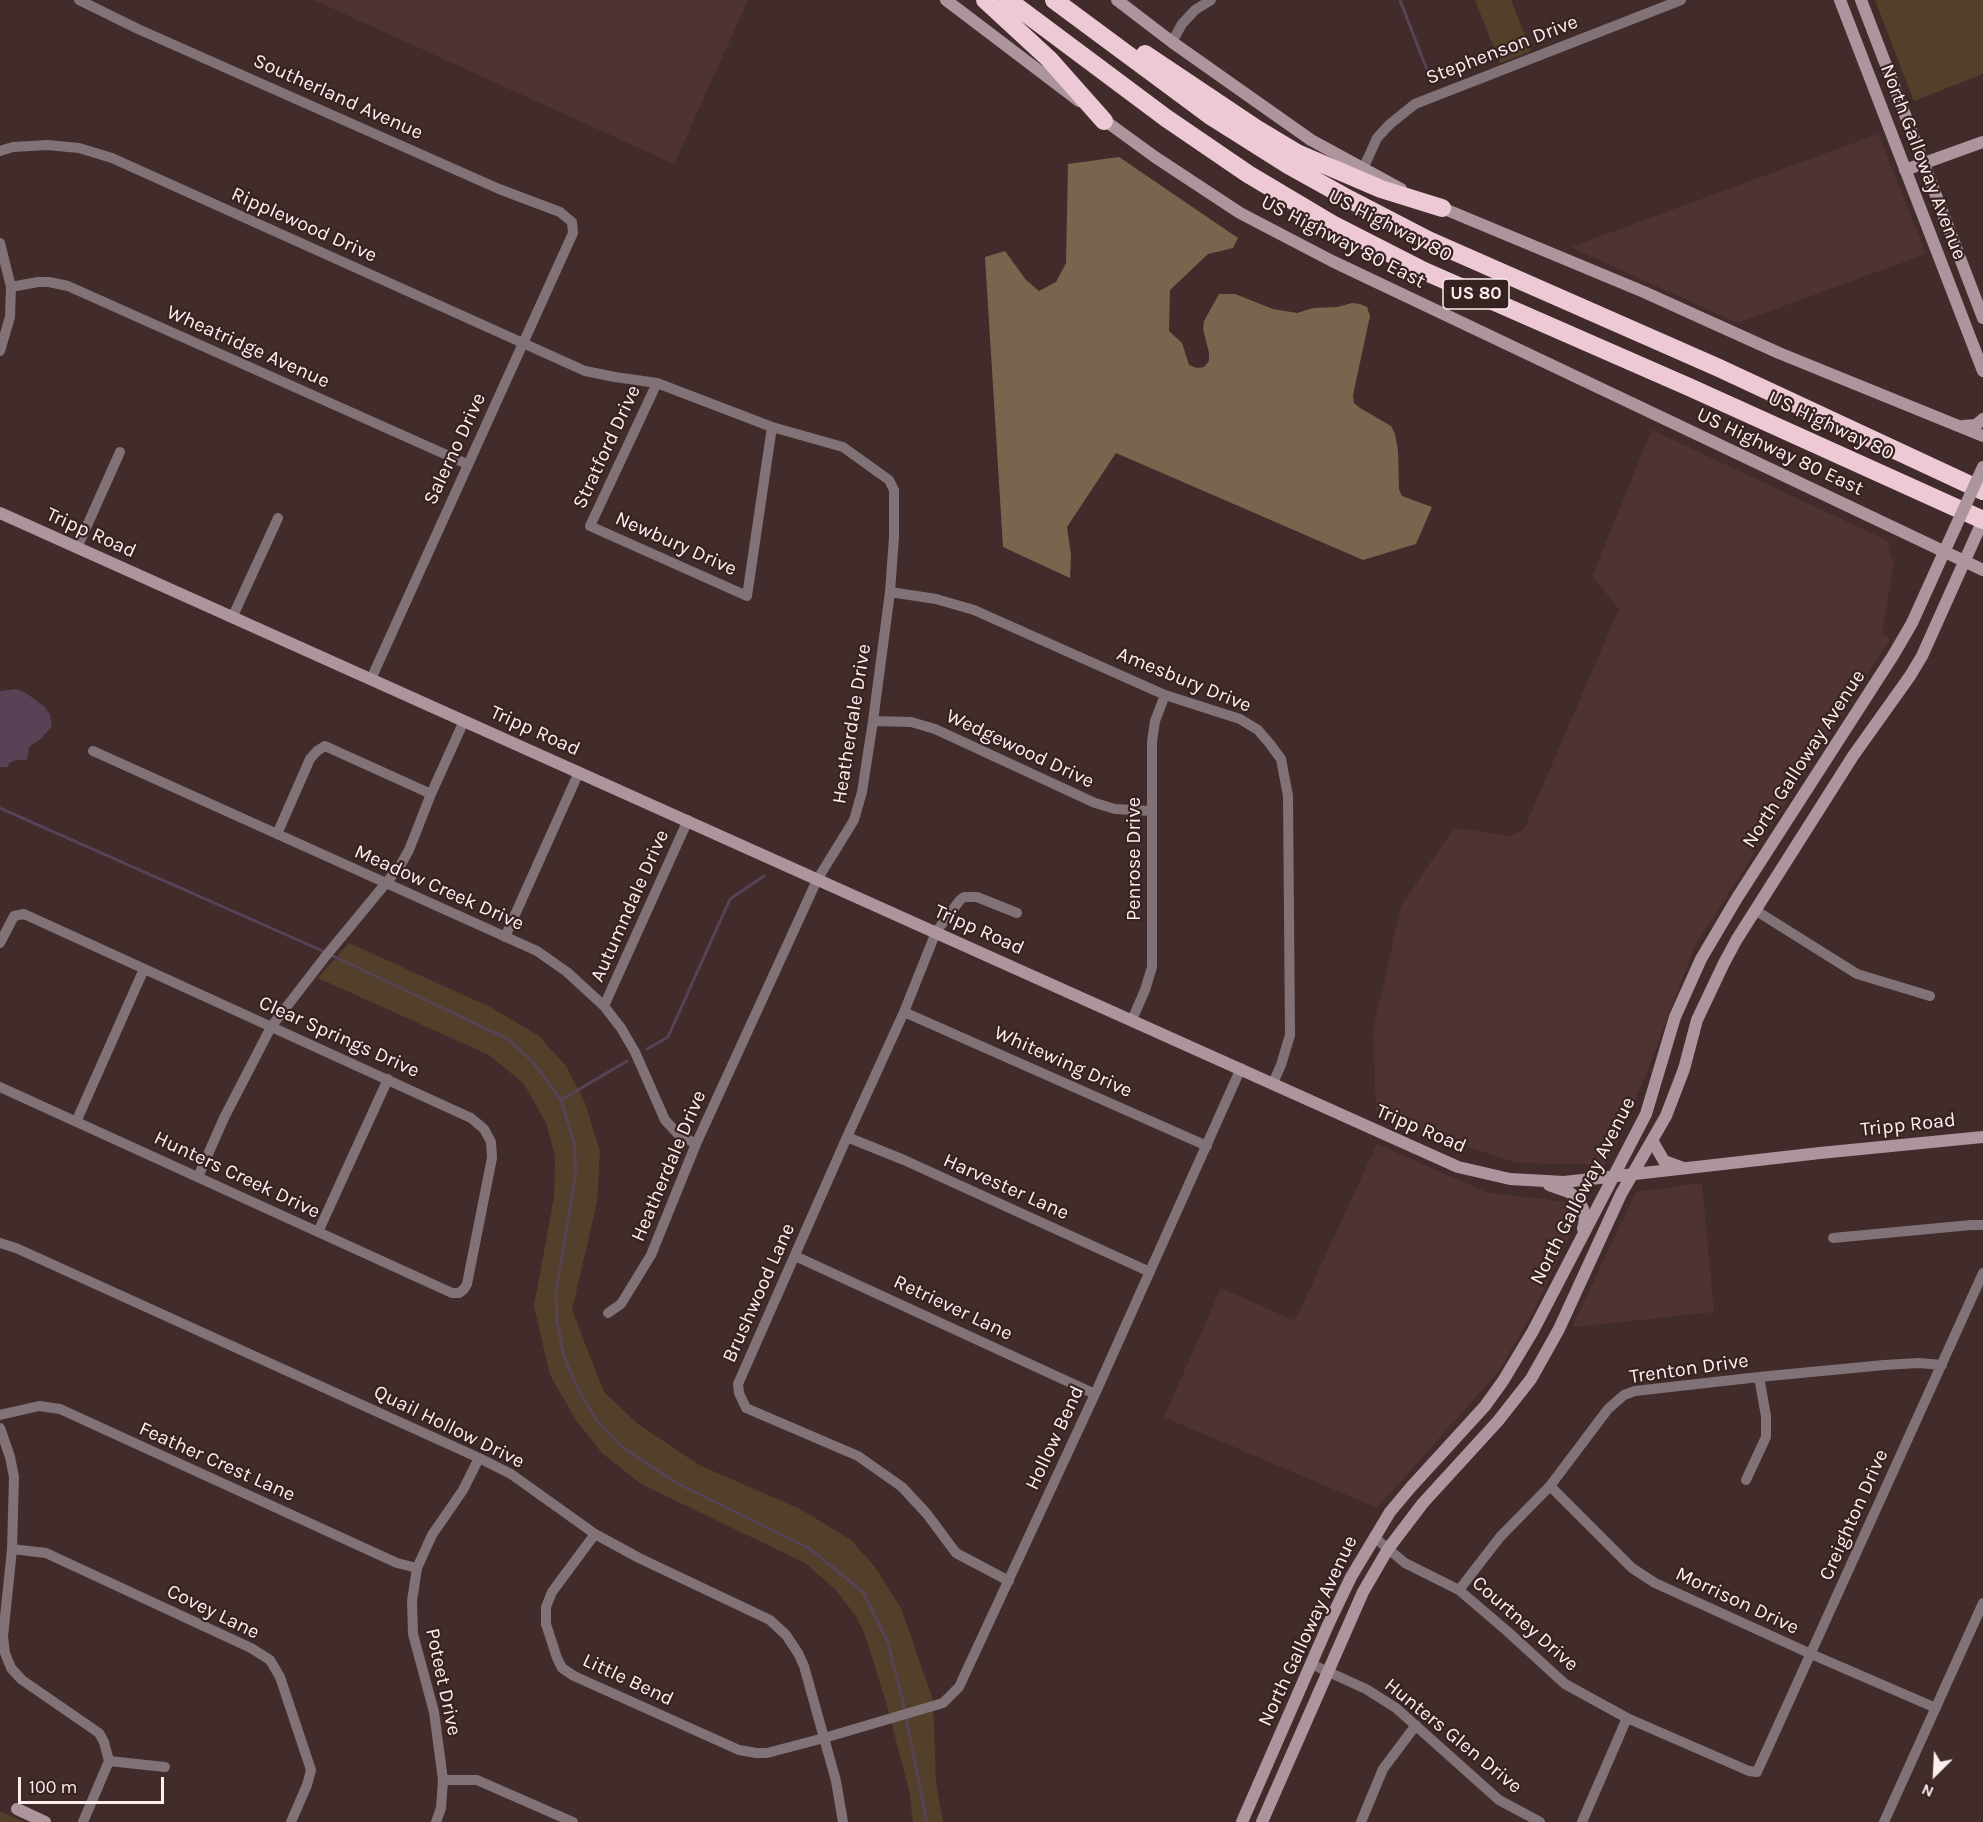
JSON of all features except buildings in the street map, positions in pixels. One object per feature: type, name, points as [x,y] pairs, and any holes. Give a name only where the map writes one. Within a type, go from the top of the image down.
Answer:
[{"type":"highway","points":[[985,0],[1049,59],[1104,121]]},
{"type":"highway","name":"US Highway 80","points":[[1008,0],[1166,118],[1248,174],[1332,224],[1424,271],[1689,387],[1980,527]]},
{"type":"highway","points":[[1054,0],[1100,22],[1203,93],[1297,153],[1381,189],[1442,208]]},
{"type":"highway","name":"US Highway 80","points":[[1054,0],[1212,117],[1288,165],[1348,199],[1428,240],[1729,373],[1983,490]]},
{"type":"main road","name":"US Highway 80 East","points":[[946,0],[1155,158],[1240,213],[1332,261],[1983,570]]},
{"type":"main road","points":[[1117,0],[1172,42],[1311,140],[1363,169],[1442,208],[1644,292],[1779,353],[1983,436]]},
{"type":"main road","name":"North Galloway Avenue","points":[[1839,0],[1983,371]]},
{"type":"main road","name":"North Galloway Avenue","points":[[1861,0],[1983,318]]},
{"type":"main road","points":[[1905,170],[1983,142]]},
{"type":"main road","points":[[1958,306],[1968,316],[1983,352]]},
{"type":"main road","points":[[1954,424],[1974,426],[1983,419]]},
{"type":"main road","name":"North Galloway Avenue","points":[[1242,1822],[1352,1577],[1390,1512],[1485,1406],[1516,1361],[1646,1114],[1675,1017],[1701,958],[1902,640],[1983,467]]},
{"type":"main road","name":"Tripp Road","points":[[0,513],[1458,1167],[1510,1179],[1564,1182],[1983,1137]]},
{"type":"main road","name":"North Galloway Avenue","points":[[1262,1822],[1363,1592],[1388,1549],[1423,1503],[1532,1378],[1632,1175],[1666,1116],[1702,1009],[1724,963],[1853,756],[1922,656],[1980,527]]},
{"type":"main road","points":[[1836,745],[1853,756]]},
{"type":"main road","points":[[1751,877],[1769,888]]},
{"type":"main road","points":[[1737,898],[1755,910]]},
{"type":"main road","points":[[1653,1142],[1664,1161],[1684,1169]]},
{"type":"main road","points":[[1536,1181],[1569,1192],[1578,1199],[1585,1219],[1581,1238]]},
{"type":"main road","points":[[1461,1432],[1475,1446]]},
{"type":"main road","points":[[17,1809],[45,1822]]},
{"type":"street","name":"Southerland Avenue","points":[[79,0],[138,29],[499,189],[560,212],[572,222],[573,233]]},
{"type":"street","points":[[1172,42],[1182,24],[1195,10],[1211,0]]},
{"type":"street","name":"Stephenson Drive","points":[[1363,169],[1377,138],[1414,104],[1681,0]]},
{"type":"street","name":"Ripplewood Drive","points":[[0,151],[13,147],[47,145],[79,148],[112,158],[585,371]]},
{"type":"street","name":"Salerno Drive","points":[[370,679],[573,233]]},
{"type":"street","points":[[0,243],[11,287],[10,317],[0,351]]},
{"type":"street","name":"Wheatridge Avenue","points":[[11,287],[39,282],[68,286],[467,464]]},
{"type":"street","name":"Heatherdale Drive","points":[[585,371],[657,383],[772,427],[843,447],[889,480],[894,490],[894,537],[890,592],[862,792],[854,820],[817,880],[696,1144],[651,1255],[621,1304],[608,1313]]},
{"type":"street","name":"Stratford Drive","points":[[590,526],[657,383]]},
{"type":"street","name":"Newbury Drive","points":[[590,526],[747,596],[772,427]]},
{"type":"street","points":[[77,548],[120,452]]},
{"type":"street","points":[[232,618],[278,518]]},
{"type":"street","name":"Amesbury Drive","points":[[890,592],[936,599],[974,610],[1165,695],[1240,719],[1258,730],[1281,759],[1288,796],[1290,1035],[1273,1083]]},
{"type":"street","name":"Penrose Drive","points":[[1132,1020],[1152,967],[1152,742],[1155,721],[1165,695]]},
{"type":"street","points":[[198,1177],[224,1118],[271,1027],[400,866],[464,721]]},
{"type":"street","name":"Wedgewood Drive","points":[[873,721],[911,722],[935,729],[1095,803],[1115,809],[1152,811]]},
{"type":"street","points":[[278,834],[310,759],[325,746],[430,794]]},
{"type":"street","name":"Meadow Creek Drive","points":[[93,751],[537,951],[567,972],[604,1006],[621,1028],[635,1052],[665,1120],[678,1134],[696,1144]]},
{"type":"street","points":[[505,937],[579,772]]},
{"type":"street","name":"Autumndale Drive","points":[[604,1006],[688,820]]},
{"type":"street","name":"Brushwood Lane","points":[[1009,1581],[956,1553],[927,1514],[902,1486],[858,1456],[746,1408],[739,1393],[738,1383],[904,1012],[936,932],[964,897],[977,897],[1017,913]]},
{"type":"street","points":[[1755,910],[1857,974],[1930,996]]},
{"type":"street","name":"Clear Springs Drive","points":[[0,943],[14,916],[24,914],[471,1118],[484,1129],[491,1142],[492,1158],[467,1284],[459,1293]]},
{"type":"street","points":[[76,1122],[144,969]]},
{"type":"street","name":"Whitewing Drive","points":[[904,1012],[1206,1146]]},
{"type":"street","name":"Hollow Bend","points":[[824,1738],[943,1703],[959,1687],[1095,1394],[1241,1068]]},
{"type":"street","points":[[318,1232],[388,1079]]},
{"type":"street","name":"Hunters Creek Drive","points":[[0,1087],[452,1293],[459,1293]]},
{"type":"street","name":"Harvester Lane","points":[[847,1137],[904,1160],[1150,1272]]},
{"type":"street","points":[[1833,1238],[1983,1225]]},
{"type":"street","name":"Quail Hollow Drive","points":[[0,1243],[16,1248],[512,1474],[595,1534],[639,1558],[770,1620],[786,1635],[804,1666],[836,1781],[843,1822]]},
{"type":"street","name":"Retriever Lane","points":[[795,1256],[1095,1394]]},
{"type":"street","name":"Creighton Drive","points":[[1757,1772],[1983,1273]]},
{"type":"street","name":"Trenton Drive","points":[[1459,1590],[1500,1537],[1550,1486],[1608,1409],[1624,1395],[1635,1391],[1884,1365],[1919,1363],[1942,1365]]},
{"type":"street","points":[[1746,1480],[1766,1437],[1766,1416],[1759,1377]]},
{"type":"street","name":"Feather Crest Lane","points":[[0,1415],[39,1406],[60,1409],[389,1559],[417,1568]]},
{"type":"street","points":[[0,1428],[14,1477],[12,1549],[3,1637],[5,1653],[11,1668],[22,1680],[99,1733],[104,1742],[109,1761],[83,1822]]},
{"type":"street","name":"Poteet Drive","points":[[436,1822],[441,1808],[443,1780],[434,1712],[412,1634],[412,1601],[417,1568],[432,1535],[463,1490],[479,1458]]},
{"type":"street","name":"Morrison Drive","points":[[1550,1486],[1632,1568],[1654,1583],[1936,1708]]},
{"type":"street","name":"Little Bend","points":[[595,1534],[552,1592],[546,1607],[546,1624],[562,1668],[574,1676],[739,1750],[767,1753],[824,1738]]},
{"type":"street","name":"Courtney Drive","points":[[1374,1537],[1405,1563],[1459,1590],[1564,1684],[1627,1718],[1749,1771],[1757,1772]]},
{"type":"street","name":"Covey Lane","points":[[12,1549],[45,1553],[251,1648],[270,1660],[280,1677],[311,1770],[291,1822]]},
{"type":"street","points":[[1884,1822],[1983,1603]]},
{"type":"street","name":"Hunters Glen Drive","points":[[1311,1664],[1366,1689],[1396,1708],[1499,1800],[1540,1822]]},
{"type":"street","points":[[1582,1822],[1627,1718]]},
{"type":"street","points":[[1361,1822],[1383,1769],[1416,1725]]},
{"type":"street","points":[[109,1761],[165,1767]]},
{"type":"street","points":[[443,1780],[477,1780],[573,1822]]},
{"type":"shaded area","points":[[314,0],[748,0],[674,164]]},
{"type":"shaded area","points":[[1475,0],[1511,0],[1531,51],[1500,63]]},
{"type":"shaded area","points":[[1875,0],[1983,0],[1983,74],[1914,101]]},
{"type":"shaded area","points":[[1878,134],[1926,254],[1737,323],[1571,247]]},
{"type":"shaded area","points":[[1119,157],[1238,238],[1233,248],[1208,254],[1170,290],[1169,331],[1182,343],[1189,365],[1197,368],[1204,367],[1209,361],[1203,329],[1204,321],[1219,294],[1235,294],[1273,309],[1297,313],[1313,308],[1337,307],[1352,303],[1367,307],[1370,316],[1353,395],[1354,403],[1391,426],[1398,451],[1399,489],[1402,496],[1432,507],[1416,544],[1363,560],[1116,453],[1067,527],[1071,555],[1070,578],[1003,547],[985,257],[1005,251],[1026,280],[1039,291],[1056,282],[1066,263],[1068,164]]},
{"type":"shaded area","points":[[1652,430],[1890,542],[1888,547],[1894,563],[1882,634],[1890,639],[1695,946],[1648,1069],[1615,1147],[1604,1165],[1517,1163],[1431,1134],[1376,1110],[1373,1031],[1401,906],[1454,828],[1509,836],[1524,829],[1619,609],[1592,576]]},
{"type":"shaded area","points":[[16,689],[26,693],[45,707],[50,715],[52,726],[41,739],[29,747],[27,760],[16,760],[9,763],[8,767],[0,769],[0,691]]},
{"type":"shaded area","points":[[349,943],[492,1008],[539,1036],[566,1066],[585,1103],[600,1151],[597,1202],[572,1310],[604,1392],[638,1424],[699,1465],[800,1509],[851,1540],[875,1567],[901,1608],[933,1700],[936,1783],[943,1822],[913,1822],[909,1790],[886,1702],[864,1632],[855,1615],[835,1589],[805,1563],[641,1484],[602,1453],[576,1420],[550,1375],[534,1306],[554,1197],[555,1157],[547,1125],[524,1084],[489,1055],[318,978]]},
{"type":"shaded area","points":[[1377,1144],[1486,1192],[1565,1202],[1578,1218],[1533,1312],[1499,1371],[1377,1508],[1164,1417],[1221,1288],[1295,1321]]},
{"type":"shaded area","points":[[1702,1183],[1714,1312],[1575,1327],[1573,1325],[1636,1192]]},
{"type":"shaded area","points":[[0,1811],[24,1822],[0,1822]]},
{"type":"waterway","points":[[1400,0],[1429,75]]},
{"type":"waterway","points":[[0,808],[325,952]]},
{"type":"waterway","points":[[647,1049],[668,1037],[730,899],[764,876]]},
{"type":"waterway","points":[[331,955],[508,1039],[533,1062],[561,1100],[574,1143],[576,1172],[556,1292],[557,1321],[564,1357],[577,1387],[597,1421],[622,1447],[680,1485],[809,1548],[863,1592],[888,1643],[905,1710]]},
{"type":"waterway","points":[[561,1100],[627,1061]]},
{"type":"waterway","points":[[906,1717],[927,1822]]}]
